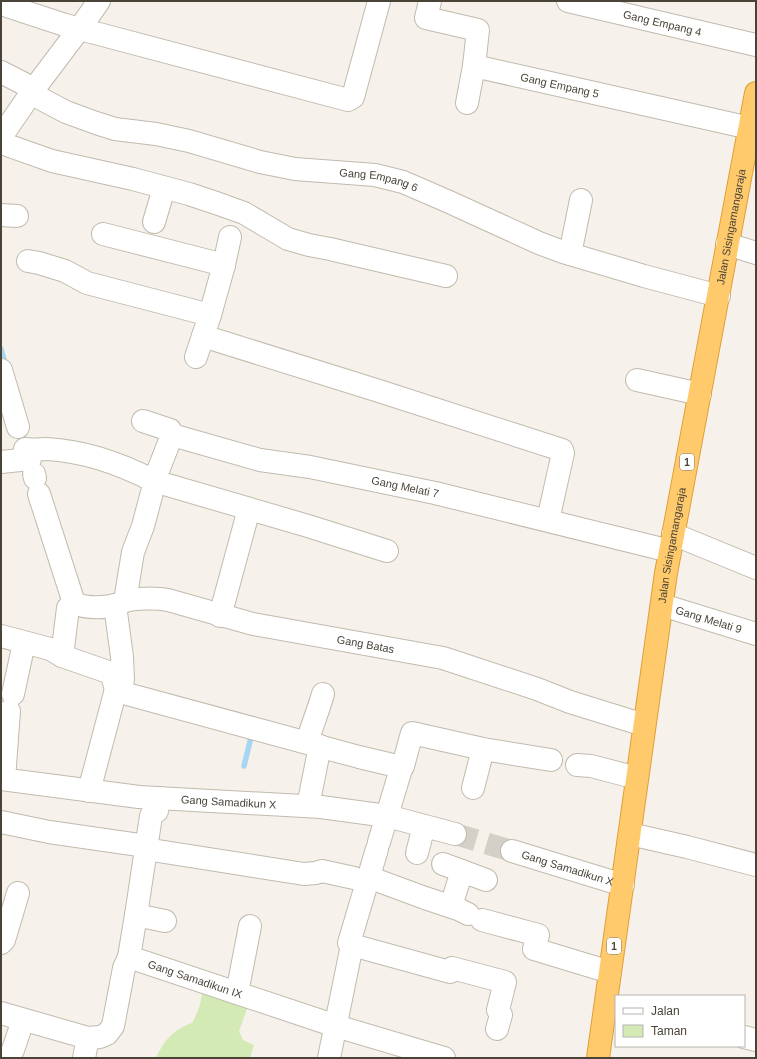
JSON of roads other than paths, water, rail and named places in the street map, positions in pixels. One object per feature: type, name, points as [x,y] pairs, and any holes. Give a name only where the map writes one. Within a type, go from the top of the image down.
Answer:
[{"type":"highway","name":"Jalan Sisingamangaraja","points":[[630,834],[644,725],[672,543],[719,296],[727,244],[753,127],[756,93]]},
{"type":"highway","name":"1","points":[[598,1058],[611,1005],[610,972],[630,834]]},
{"type":"street","points":[[1,138],[32,91],[99,1]]},
{"type":"street","points":[[1,4],[64,25],[348,100],[354,97],[378,1]]},
{"type":"street","points":[[430,1],[426,18],[478,30],[474,66],[467,103]]},
{"type":"street","name":"Gang Empang 4","points":[[568,1],[756,46]]},
{"type":"street","name":"Gang Empang 5","points":[[474,66],[753,127]]},
{"type":"street","name":"Gang Empang 6","points":[[1,72],[66,112],[115,129],[156,134],[295,170],[375,175],[403,182],[539,243],[644,276],[719,296]]},
{"type":"street","points":[[1,144],[52,160],[189,194],[244,213],[288,239],[446,276]]},
{"type":"street","points":[[154,222],[164,188]]},
{"type":"street","points":[[570,254],[581,200]]},
{"type":"street","points":[[103,234],[224,265]]},
{"type":"street","points":[[196,357],[210,315],[230,237]]},
{"type":"street","points":[[727,244],[756,253]]},
{"type":"street","points":[[28,261],[65,271],[87,283],[210,315]]},
{"type":"street","points":[[203,336],[562,450],[563,453],[548,520]]},
{"type":"street","points":[[1,371],[77,605],[68,608],[62,656]]},
{"type":"street","points":[[637,380],[700,394]]},
{"type":"street","name":"Gang Melati 7","points":[[143,421],[170,430],[172,435],[260,460],[310,466],[427,491],[548,520],[672,543],[756,568]]},
{"type":"street","points":[[89,791],[118,680],[120,603],[133,552],[143,526],[155,481],[172,435]]},
{"type":"street","points":[[1,462],[30,459],[47,449],[85,455],[131,469],[155,481],[387,551]]},
{"type":"street","points":[[220,616],[249,509]]},
{"type":"street","name":"Gang Batas","points":[[77,605],[107,606],[156,598],[260,626],[443,658],[537,689],[570,702],[644,725]]},
{"type":"street","name":"Gang Melati 9","points":[[662,605],[756,634]]},
{"type":"street","points":[[1,636],[50,649],[62,656],[111,673],[118,680],[127,694],[401,767]]},
{"type":"street","points":[[2,779],[11,703],[24,642]]},
{"type":"street","points":[[308,806],[314,744],[313,721],[323,694]]},
{"type":"street","points":[[329,1058],[352,945],[350,942],[364,879],[378,846],[412,733],[551,760]]},
{"type":"street","points":[[473,788],[483,748]]},
{"type":"street","points":[[577,765],[591,766],[637,778]]},
{"type":"street","name":"Gang Samadikun X","points":[[2,779],[89,791],[159,798],[308,806],[387,816],[455,834]]},
{"type":"street","points":[[1,1013],[23,1020],[86,1048],[100,1037],[107,1034],[114,1026],[124,968],[129,957],[150,849],[151,816],[157,811],[159,798]]},
{"type":"street","points":[[1,822],[49,832],[304,874],[322,871],[364,879],[538,935],[534,949],[610,972]]},
{"type":"street","points":[[417,853],[424,826]]},
{"type":"street","points":[[630,834],[687,846],[756,865]]},
{"type":"street","name":"Gang Samadikun X","points":[[512,851],[623,885]]},
{"type":"street","points":[[467,913],[452,868],[486,880]]},
{"type":"street","points":[[1,943],[4,940],[18,893]]},
{"type":"street","points":[[136,916],[165,921]]},
{"type":"street","points":[[237,993],[250,926]]},
{"type":"street","points":[[352,945],[450,972],[452,968],[505,982],[498,1010],[501,1015],[497,1028]]},
{"type":"street","name":"Gang Samadikun IX","points":[[129,957],[336,1026],[444,1058]]},
{"type":"street","points":[[8,1058],[13,1050],[23,1020]]},
{"type":"street","points":[[745,1037],[756,1040]]},
{"type":"waterway","points":[[1,349],[6,366]]},
{"type":"waterway","points":[[244,766],[252,733]]},
{"type":"tunnel","points":[[455,834],[512,851]]}]
